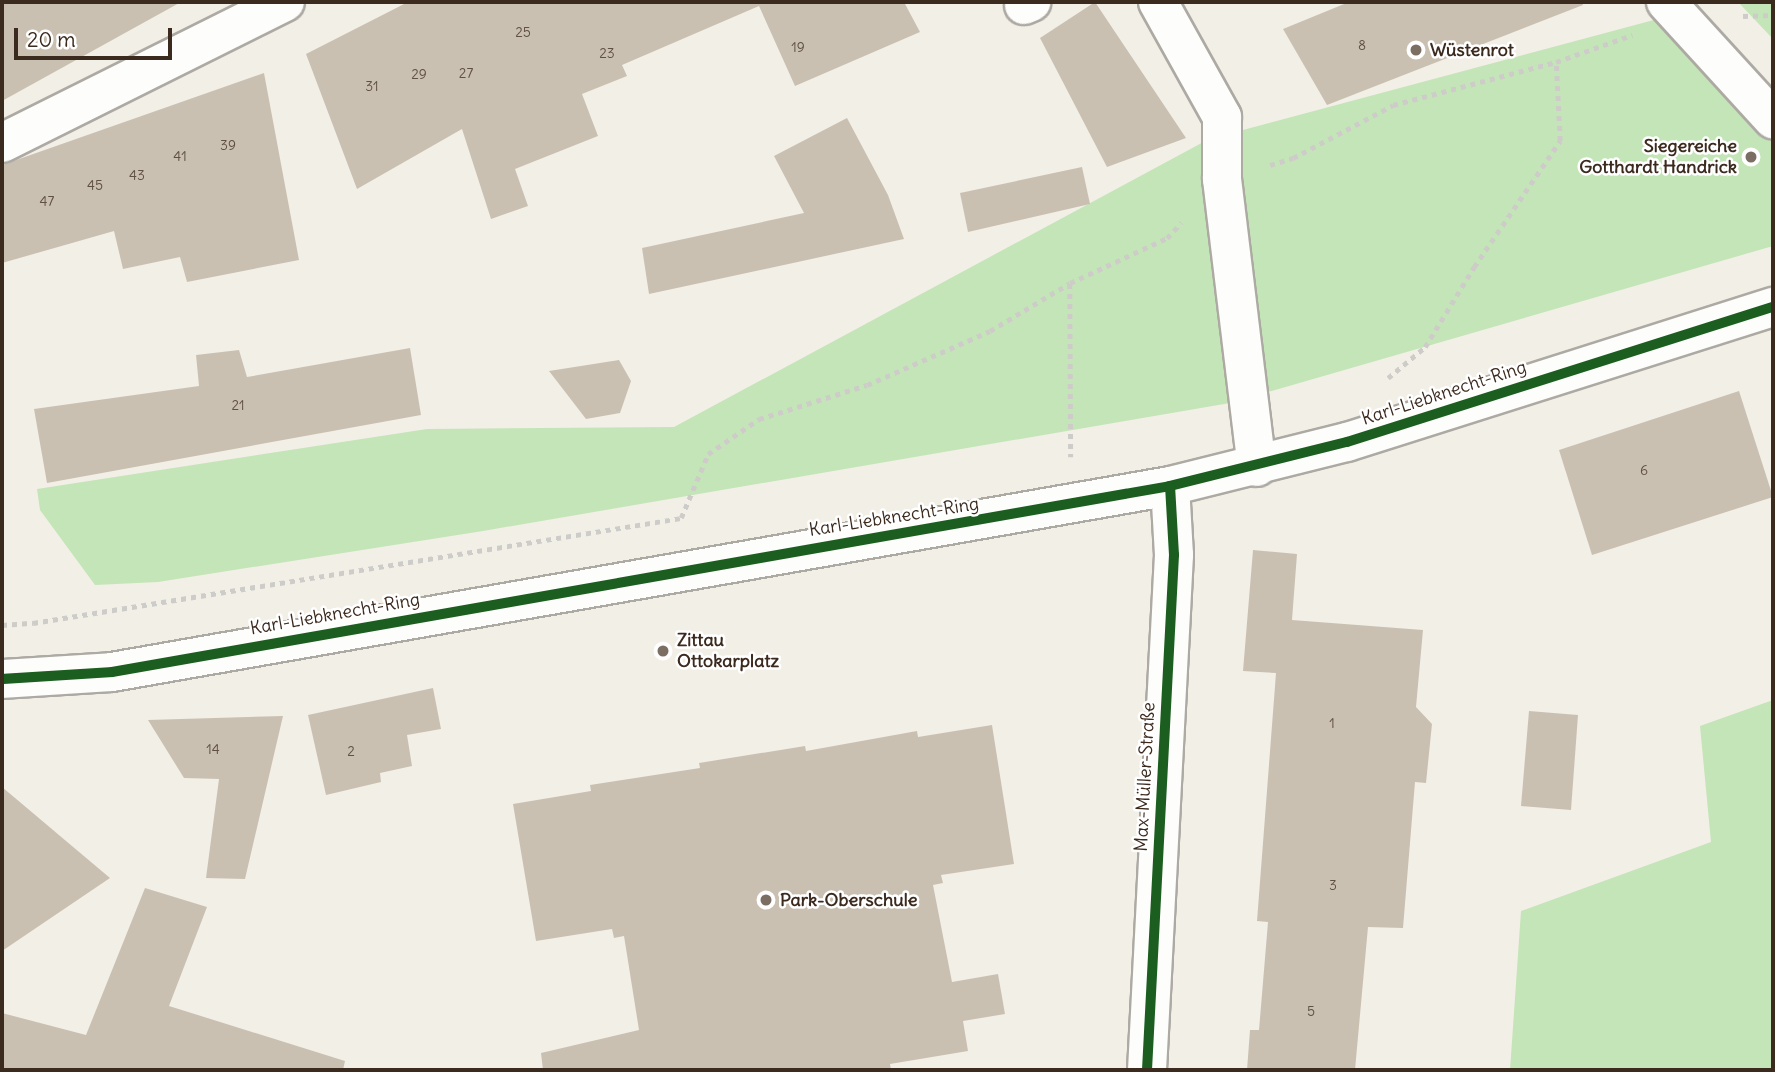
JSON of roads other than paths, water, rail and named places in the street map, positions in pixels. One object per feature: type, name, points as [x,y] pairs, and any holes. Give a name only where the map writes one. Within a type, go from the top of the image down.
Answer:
[{"type":"main road","points":[[2,143],[285,2]]},
{"type":"main road","points":[[1158,2],[1222,117],[1222,179],[1258,467]]},
{"type":"main road","points":[[1673,9],[1773,119]]},
{"type":"main road","name":"Karl-Liebknecht-Ring","points":[[2,679],[112,672],[1170,486],[1258,467],[1347,442],[1773,307]]},
{"type":"main road","name":"Max-Müller-Straße","points":[[1147,1070],[1174,555],[1170,486]]},
{"type":"place","name":"Wüstenrot","points":[[1416,50]]},
{"type":"place","name":"Siegereiche Gotthardt Handrick","points":[[1751,157]]},
{"type":"place","name":"Zittau Ottokarplatz","points":[[663,651]]},
{"type":"place","name":"Park-Oberschule","points":[[766,900]]}]
